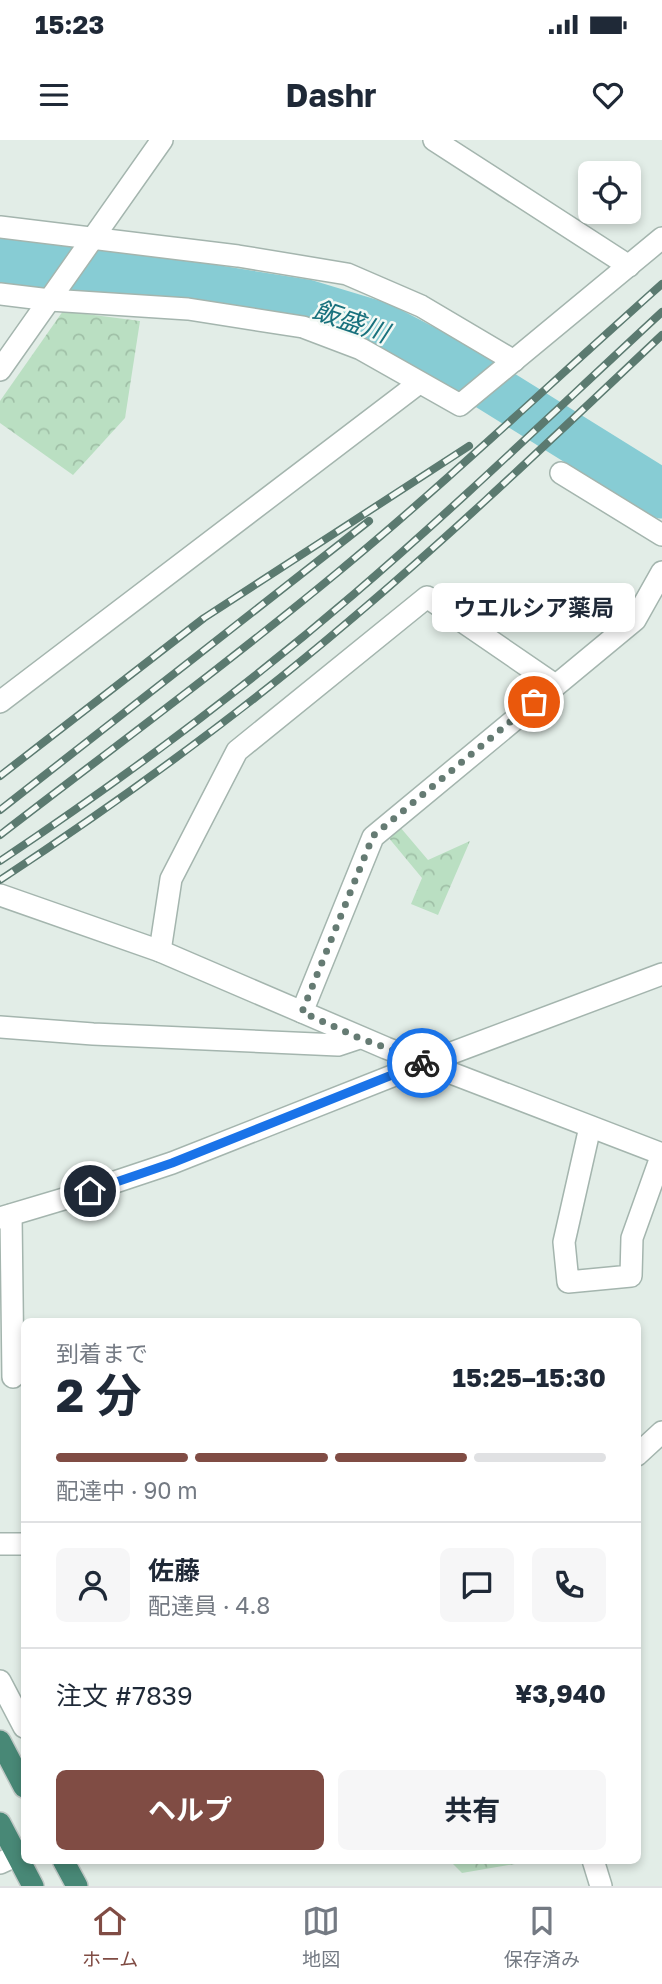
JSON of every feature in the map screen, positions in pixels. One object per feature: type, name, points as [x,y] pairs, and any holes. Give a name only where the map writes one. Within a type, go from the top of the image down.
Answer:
[{"type":"highway","points":[[0,1741],[21,1781]]},
{"type":"highway","points":[[0,1823],[14,1857],[33,1886]]},
{"type":"highway","points":[[65,1864],[77,1886]]},
{"type":"street","points":[[0,370],[162,140]]},
{"type":"street","points":[[449,144],[629,266]]},
{"type":"street","points":[[0,227],[89,243],[239,256],[347,274],[421,306],[508,366]]},
{"type":"street","points":[[0,294],[54,294],[188,309],[303,327],[361,349],[460,405],[662,238]]},
{"type":"street","points":[[0,702],[419,383]]},
{"type":"street","points":[[561,473],[662,535]]},
{"type":"street","points":[[302,1012],[373,836],[635,620],[662,572]]},
{"type":"street","points":[[160,951],[171,879],[237,751],[427,597],[555,685]]},
{"type":"street","points":[[0,895],[160,951],[359,1038],[662,1154],[632,1238],[631,1276],[568,1282],[564,1242],[590,1127]]},
{"type":"street","points":[[13,1377],[5,1216],[66,1199],[172,1163],[425,1062],[662,974]]},
{"type":"street","points":[[0,1027],[338,1045],[359,1038]]},
{"type":"street","points":[[0,1544],[21,1544]]},
{"type":"street","points":[[0,1681],[21,1721]]},
{"type":"street","points":[[0,1842],[14,1857]]},
{"type":"street","points":[[594,1864],[601,1886]]},
{"type":"green space","points":[[63,311],[140,321],[125,418],[73,475],[0,423],[0,401]]},
{"type":"green space","points":[[400,827],[428,860],[470,841],[438,915],[411,904],[422,878],[388,837]]},
{"type":"green space","points":[[453,1864],[515,1864],[462,1873]]},
{"type":"waterway","name":"飯盛川","points":[[0,262],[306,304],[379,326],[461,369],[662,494]]},
{"type":"railway","points":[[0,835],[213,672],[338,572],[461,466],[662,284]]},
{"type":"railway","points":[[0,861],[181,733],[312,630],[432,525],[662,312]]},
{"type":"railway","points":[[0,880],[178,756],[307,656],[468,516],[662,335]]},
{"type":"railway","points":[[0,776],[204,618],[469,446]]},
{"type":"railway","points":[[0,810],[369,521]]},
{"type":"way so far","points":[[422,1063],[425,1062],[359,1038],[302,1012],[373,836],[534,702]]},
{"type":"place","name":"ウエルシア薬局","points":[[534,702]]},
{"type":"route","points":[[90,1191],[172,1163],[422,1063]]}]
